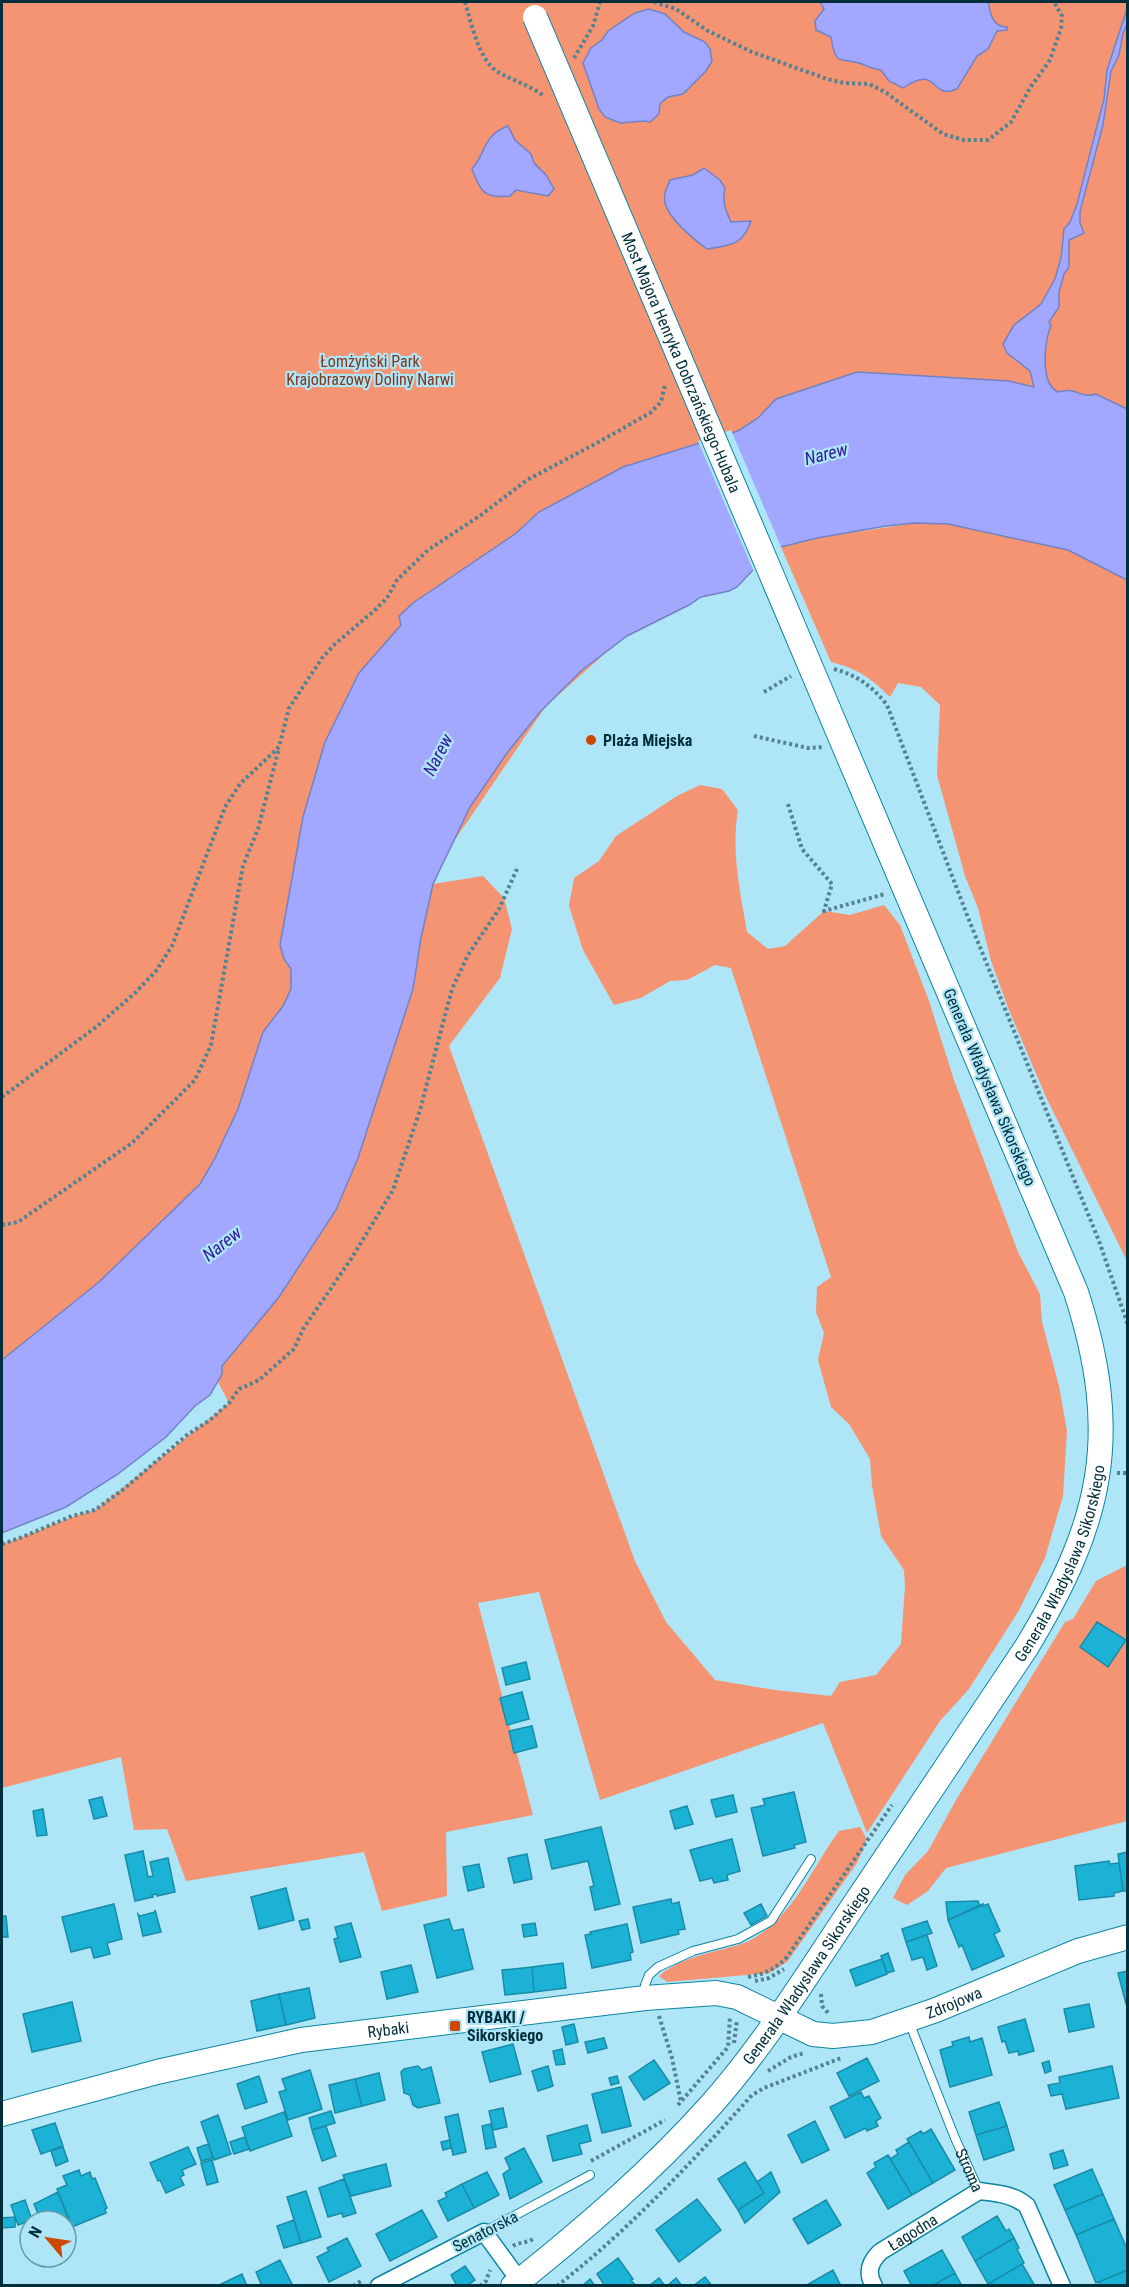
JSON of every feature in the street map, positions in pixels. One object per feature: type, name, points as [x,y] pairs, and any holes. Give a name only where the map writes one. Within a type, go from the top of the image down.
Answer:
[{"type":"street","name":"Most Majora Henryka Dobrzańskiego-Hubala","points":[[532,9],[828,708]]},
{"type":"street","name":"Generała Władysława Sikorskiego","points":[[516,2283],[623,2195],[666,2152],[719,2095],[779,2016],[1014,1666],[1049,1610],[1080,1545],[1089,1517],[1098,1470],[1101,1422],[1097,1372],[1076,1292],[892,888],[828,708]]},
{"type":"street","name":"Zdrojowa","points":[[779,2016],[813,2034],[833,2036],[872,2032],[908,2021],[1078,1951],[1128,1937]]},
{"type":"street","name":"Rybaki","points":[[2,2114],[157,2072],[301,2040],[651,2004],[716,1993],[741,1999],[779,2016]]},
{"type":"street","name":"Łagodna","points":[[874,2286],[869,2268],[873,2259],[880,2252],[978,2191]]},
{"type":"street","name":"Stroma","points":[[978,2191],[1012,2197],[1021,2200],[1027,2206],[1062,2286]]},
{"type":"street","points":[[484,2232],[516,2283]]},
{"type":"street","name":"Senatorska","points":[[375,2281],[484,2232]]},
{"type":"lane","points":[[651,2004],[645,1985],[649,1975],[658,1967],[693,1951],[738,1940],[771,1922],[811,1859]]},
{"type":"lane","name":"Stroma","points":[[908,2021],[978,2191]]},
{"type":"lane","name":"Senatorska","points":[[484,2232],[590,2175]]},
{"type":"path","points":[[465,2],[485,62],[497,72],[532,87],[544,96],[550,105]]},
{"type":"path","points":[[571,61],[593,26],[600,2]]},
{"type":"path","points":[[654,2],[676,9],[708,31],[752,52],[827,79],[869,84],[943,134],[964,140],[988,140],[1011,122],[1030,88],[1050,60],[1061,28],[1062,16],[1054,2]]},
{"type":"path","points":[[544,96],[550,87]]},
{"type":"path","points":[[2,1225],[18,1222],[132,1143],[195,1080],[211,1045],[243,866],[258,829],[289,708],[312,671],[335,644],[387,598],[397,580],[428,550],[481,516],[527,480],[650,413],[661,402],[666,387],[663,377]]},
{"type":"path","points":[[826,670],[836,669],[857,678],[873,688],[887,705],[967,915],[1099,1241],[1128,1325]]},
{"type":"path","points":[[764,692],[799,673]]},
{"type":"path","points":[[754,736],[808,748],[825,747],[823,737],[829,746]]},
{"type":"path","points":[[2,1097],[96,1027],[156,971],[172,946],[225,807],[240,784],[279,747]]},
{"type":"path","points":[[788,804],[802,849],[832,884],[824,911],[892,888]]},
{"type":"path","points":[[2,1544],[72,1516],[95,1510],[125,1488],[187,1435],[210,1420],[229,1403],[239,1389],[259,1380],[294,1349],[303,1329],[351,1259],[393,1190],[420,1110],[452,989],[468,955],[499,909],[517,869]]},
{"type":"path","points":[[741,1999],[745,1977],[764,1974],[787,1957],[894,1803]]},
{"type":"path","points":[[792,1960],[886,1825]]},
{"type":"path","points":[[674,2110],[728,2047],[730,2011],[754,1982],[769,1978],[787,1968]]},
{"type":"path","points":[[651,2004],[672,2058],[681,2102]]},
{"type":"path","points":[[557,2286],[623,2232],[686,2169],[752,2095],[764,2088],[841,2058]]},
{"type":"path","points":[[589,2162],[667,2118]]},
{"type":"path","points":[[353,2286],[375,2281]]},
{"type":"green space","name":"Łomżyński Park Krajobrazowy Doliny Narwi","points":[[2,2],[1127,2],[1127,539],[881,499],[701,568],[546,706],[414,900],[2,1451]]},
{"type":"green space","points":[[915,523],[948,524],[1068,550],[1127,580],[1127,1261],[1046,1097],[991,961],[978,908],[965,876],[937,775],[940,705],[921,687],[898,683],[890,697],[863,675],[831,662],[781,547],[817,538]]},
{"type":"green space","points":[[700,785],[722,789],[738,810],[736,856],[747,932],[768,949],[785,946],[824,911],[850,915],[884,905],[900,925],[929,1001],[954,1080],[1018,1252],[1040,1294],[1042,1322],[1059,1386],[1067,1431],[1063,1496],[1045,1558],[1018,1612],[969,1689],[940,1721],[867,1833],[823,1723],[600,1800],[539,1592],[478,1603],[533,1815],[446,1832],[447,1896],[382,1911],[364,1852],[186,1881],[167,1829],[134,1830],[121,1757],[2,1788],[2,1544],[95,1510],[229,1403],[218,1382],[222,1366],[279,1297],[336,1210],[358,1158],[413,989],[433,884],[483,876],[504,898],[512,929],[500,978],[449,1046],[635,1561],[666,1622],[715,1680],[831,1696],[840,1682],[876,1675],[901,1644],[904,1570],[881,1536],[870,1459],[849,1424],[831,1407],[818,1360],[824,1333],[816,1312],[817,1287],[831,1277],[731,968],[715,965],[687,980],[670,981],[641,998],[614,1005],[583,950],[569,906],[574,878],[599,861],[616,836],[677,796]]},
{"type":"green space","points":[[1127,1565],[1127,1821],[946,1868],[928,1891],[907,1905],[893,1898],[905,1875],[928,1851],[956,1800],[1065,1622],[1073,1619],[1096,1581]]},
{"type":"green space","points":[[860,1827],[867,1839],[857,1863],[787,1962],[769,1973],[667,1982],[659,1976],[682,1962],[749,1941],[764,1931],[778,1919],[800,1892],[839,1831]]},
{"type":"water","points":[[820,2],[989,2],[993,19],[998,25],[1007,27],[1007,30],[997,31],[988,49],[977,56],[957,89],[942,90],[929,80],[923,79],[903,88],[889,81],[881,70],[840,60],[837,57],[831,37],[816,30],[815,21],[824,9]]},
{"type":"water","points":[[649,9],[665,14],[684,32],[705,42],[710,49],[712,61],[706,71],[683,94],[668,97],[660,104],[659,114],[650,122],[620,123],[605,117],[599,109],[583,63],[591,48],[602,40],[608,31],[635,13]]},
{"type":"water","name":"Narew","points":[[1127,9],[1127,25],[1123,33],[1119,55],[1111,71],[1103,125],[1080,211],[1080,223],[1084,233],[1069,240],[1069,267],[1064,274],[1059,292],[1059,307],[1049,322],[1051,325],[1045,361],[1048,380],[1058,392],[1069,390],[1086,395],[1096,394],[1127,409],[1127,580],[1068,550],[948,524],[915,523],[886,526],[817,538],[773,549],[737,587],[701,597],[627,636],[581,671],[540,712],[507,753],[470,807],[433,884],[413,989],[358,1158],[336,1210],[279,1297],[222,1366],[222,1374],[210,1395],[195,1406],[166,1437],[118,1474],[66,1507],[2,1533],[2,1360],[99,1282],[200,1184],[215,1158],[238,1109],[263,1032],[283,1006],[291,989],[291,969],[284,959],[280,945],[303,817],[325,742],[359,673],[401,625],[399,616],[413,603],[515,534],[539,512],[623,467],[738,431],[758,418],[776,399],[857,372],[1009,381],[1034,387],[1030,371],[1007,353],[1003,344],[1014,325],[1041,304],[1055,279],[1061,258],[1064,229],[1070,222],[1077,204],[1104,99],[1107,70]]},
{"type":"water","points":[[508,126],[515,140],[531,154],[534,163],[546,175],[554,189],[548,196],[516,190],[510,196],[488,195],[478,183],[472,169],[489,139]]},
{"type":"water","points":[[704,168],[720,180],[725,188],[725,205],[731,222],[751,221],[739,240],[728,245],[707,249],[689,235],[671,216],[665,200],[670,180],[693,175]]},
{"type":"pier","points":[[731,430],[782,549],[774,552],[754,572],[698,441]]},
{"type":"building","points":[[1097,1622],[1126,1640],[1108,1667],[1080,1647]]},
{"type":"building","points":[[526,1662],[530,1679],[506,1685],[502,1668]]},
{"type":"building","points":[[522,1692],[529,1719],[507,1725],[500,1698]]},
{"type":"building","points":[[532,1726],[537,1747],[514,1753],[509,1731]]},
{"type":"building","points":[[794,1792],[806,1842],[794,1845],[795,1848],[763,1856],[751,1808],[765,1805],[763,1799]]},
{"type":"building","points":[[733,1795],[737,1812],[716,1817],[711,1800]]},
{"type":"building","points":[[102,1797],[107,1816],[94,1819],[89,1800]]},
{"type":"building","points":[[687,1806],[693,1824],[675,1829],[670,1811]]},
{"type":"building","points":[[43,1809],[47,1835],[37,1836],[33,1811]]},
{"type":"building","points":[[601,1827],[620,1904],[595,1910],[590,1887],[594,1886],[588,1861],[552,1869],[545,1840]]},
{"type":"building","points":[[732,1839],[740,1871],[727,1875],[728,1880],[714,1883],[712,1878],[700,1881],[690,1850]]},
{"type":"building","points":[[143,1851],[148,1877],[153,1876],[150,1862],[168,1858],[175,1892],[152,1895],[153,1897],[135,1901],[125,1855]]},
{"type":"building","points":[[1128,1852],[1128,1891],[1123,1891],[1118,1854]]},
{"type":"building","points":[[527,1854],[532,1879],[514,1883],[508,1858]]},
{"type":"building","points":[[1109,1861],[1110,1864],[1119,1863],[1123,1891],[1114,1893],[1114,1896],[1079,1900],[1075,1866]]},
{"type":"building","points":[[479,1864],[484,1887],[468,1891],[463,1867]]},
{"type":"building","points":[[286,1888],[294,1920],[259,1929],[251,1897]]},
{"type":"building","points":[[671,1899],[672,1904],[679,1902],[685,1929],[678,1930],[679,1934],[641,1943],[633,1907]]},
{"type":"building","points":[[978,1901],[980,1906],[948,1920],[946,1902]]},
{"type":"building","points":[[114,1904],[122,1939],[107,1943],[110,1954],[94,1958],[91,1947],[71,1952],[62,1917]]},
{"type":"building","points":[[761,1904],[767,1916],[751,1925],[744,1913]]},
{"type":"building","points":[[983,1904],[983,1906],[988,1904],[1000,1931],[994,1934],[1004,1956],[972,1970],[962,1945],[959,1947],[948,1920]]},
{"type":"building","points":[[155,1910],[161,1932],[143,1936],[138,1914],[140,1916],[155,1912]]},
{"type":"building","points":[[2,1916],[6,1916],[8,1937],[2,1937]]},
{"type":"building","points":[[308,1919],[310,1928],[302,1930],[299,1921]]},
{"type":"building","points":[[449,1919],[453,1931],[463,1929],[473,1969],[437,1978],[424,1925]]},
{"type":"building","points":[[927,1921],[932,1933],[906,1942],[902,1929]]},
{"type":"building","points":[[351,1923],[361,1957],[340,1962],[334,1939],[338,1938],[335,1927]]},
{"type":"building","points":[[535,1923],[537,1935],[524,1937],[522,1925]]},
{"type":"building","points":[[627,1924],[633,1952],[630,1953],[631,1960],[592,1968],[585,1935]]},
{"type":"building","points":[[927,1935],[937,1966],[927,1970],[923,1957],[912,1960],[906,1942]]},
{"type":"building","points":[[888,1953],[894,1971],[887,1973],[881,1956]]},
{"type":"building","points":[[882,1959],[887,1974],[856,1986],[850,1970]]},
{"type":"building","points":[[563,1963],[566,1988],[534,1992],[532,1967]]},
{"type":"building","points":[[411,1965],[418,1992],[387,1999],[381,1972]]},
{"type":"building","points":[[532,1967],[534,1992],[505,1995],[502,1970]]},
{"type":"building","points":[[1128,1971],[1128,2004],[1126,2004],[1118,1973]]},
{"type":"building","points":[[309,1988],[315,2018],[286,2025],[279,1994]]},
{"type":"building","points":[[279,1994],[286,2025],[257,2031],[251,2001]]},
{"type":"building","points":[[72,2002],[81,2041],[32,2052],[23,2014]]},
{"type":"building","points":[[1089,2004],[1094,2027],[1069,2032],[1064,2009]]},
{"type":"building","points":[[1025,2019],[1034,2051],[1019,2055],[1018,2051],[1009,2053],[1005,2041],[1002,2042],[998,2027]]},
{"type":"building","points":[[574,2024],[578,2042],[566,2045],[562,2027]]},
{"type":"building","points":[[969,2037],[970,2042],[982,2038],[992,2075],[950,2087],[940,2050],[953,2046],[952,2042]]},
{"type":"building","points":[[604,2038],[607,2048],[588,2053],[585,2042]]},
{"type":"building","points":[[513,2044],[521,2074],[490,2082],[482,2052]]},
{"type":"building","points":[[562,2049],[565,2064],[556,2065],[553,2051]]},
{"type":"building","points":[[867,2058],[879,2081],[849,2096],[837,2073]]},
{"type":"building","points":[[654,2060],[670,2083],[644,2100],[629,2077]]},
{"type":"building","points":[[1049,2061],[1051,2071],[1045,2073],[1042,2063]]},
{"type":"building","points":[[418,2066],[422,2070],[431,2067],[440,2103],[418,2108],[413,2105],[410,2095],[404,2093],[401,2072],[404,2069]]},
{"type":"building","points":[[548,2066],[553,2086],[538,2091],[532,2071]]},
{"type":"building","points":[[1112,2066],[1119,2098],[1066,2109],[1062,2094],[1051,2096],[1048,2085],[1060,2083],[1059,2077]]},
{"type":"building","points":[[310,2070],[322,2109],[288,2120],[279,2092],[286,2090],[282,2079]]},
{"type":"building","points":[[379,2073],[385,2100],[362,2106],[355,2079]]},
{"type":"building","points":[[259,2076],[267,2102],[245,2109],[237,2084]]},
{"type":"building","points":[[617,2076],[619,2083],[611,2085],[609,2078]]},
{"type":"building","points":[[355,2079],[362,2106],[335,2113],[329,2085]]},
{"type":"building","points":[[621,2087],[631,2126],[602,2133],[592,2094]]},
{"type":"building","points":[[861,2092],[864,2098],[869,2096],[881,2118],[876,2121],[878,2126],[867,2131],[866,2128],[845,2138],[830,2107]]},
{"type":"building","points":[[999,2102],[1007,2126],[976,2135],[969,2112]]},
{"type":"building","points":[[503,2108],[507,2127],[493,2130],[489,2111]]},
{"type":"building","points":[[331,2111],[335,2123],[312,2130],[309,2118]]},
{"type":"building","points":[[284,2112],[292,2136],[250,2151],[242,2127]]},
{"type":"building","points":[[458,2114],[466,2152],[453,2155],[445,2117]]},
{"type":"building","points":[[218,2115],[231,2154],[214,2160],[201,2122]]},
{"type":"building","points":[[815,2121],[829,2150],[802,2163],[788,2135]]},
{"type":"building","points":[[55,2123],[63,2146],[41,2154],[32,2130]]},
{"type":"building","points":[[491,2124],[496,2147],[486,2149],[482,2126]]},
{"type":"building","points":[[587,2125],[591,2141],[579,2144],[582,2154],[553,2161],[547,2136]]},
{"type":"building","points":[[326,2126],[336,2156],[322,2161],[312,2130]]},
{"type":"building","points":[[1007,2126],[1014,2150],[984,2160],[976,2135]]},
{"type":"building","points":[[931,2129],[955,2170],[933,2183],[907,2139],[921,2131],[923,2134]]},
{"type":"building","points":[[245,2137],[249,2149],[234,2154],[230,2142]]},
{"type":"building","points":[[450,2140],[451,2148],[443,2150],[441,2142]]},
{"type":"building","points":[[909,2142],[933,2183],[912,2195],[890,2159],[898,2154],[896,2150]]},
{"type":"building","points":[[208,2144],[213,2158],[201,2161],[197,2148]]},
{"type":"building","points":[[63,2147],[68,2161],[56,2166],[51,2151]]},
{"type":"building","points":[[188,2147],[196,2164],[182,2170],[184,2175],[180,2177],[184,2185],[166,2193],[150,2163]]},
{"type":"building","points":[[524,2148],[542,2182],[510,2199],[503,2174],[510,2169],[505,2158]]},
{"type":"building","points":[[1063,2150],[1068,2165],[1054,2169],[1050,2154]]},
{"type":"building","points":[[888,2155],[912,2195],[888,2209],[867,2173],[876,2167],[874,2163]]},
{"type":"building","points":[[212,2160],[218,2182],[207,2185],[201,2163]]},
{"type":"building","points":[[745,2162],[764,2193],[738,2210],[718,2179]]},
{"type":"building","points":[[386,2164],[391,2186],[351,2196],[343,2175]]},
{"type":"building","points":[[1092,2169],[1103,2194],[1065,2210],[1054,2185]]},
{"type":"building","points":[[79,2170],[81,2176],[90,2172],[92,2179],[95,2178],[107,2208],[106,2213],[78,2225],[78,2209],[65,2209],[57,2189],[67,2185],[63,2176]]},
{"type":"building","points":[[487,2172],[499,2195],[474,2208],[462,2184]]},
{"type":"building","points":[[771,2172],[780,2192],[745,2223],[738,2210],[764,2193],[757,2182]]},
{"type":"building","points":[[344,2179],[356,2213],[343,2217],[342,2213],[328,2217],[319,2188]]},
{"type":"building","points":[[462,2184],[474,2208],[448,2221],[438,2201],[447,2197],[445,2193]]},
{"type":"building","points":[[306,2191],[321,2237],[301,2243],[287,2197]]},
{"type":"building","points":[[58,2192],[64,2209],[36,2209],[34,2204]]},
{"type":"building","points":[[1103,2194],[1114,2219],[1076,2235],[1065,2210]]},
{"type":"building","points":[[697,2199],[721,2230],[679,2262],[656,2230]]},
{"type":"building","points":[[25,2200],[28,2209],[18,2209],[18,2225],[11,2205]]},
{"type":"building","points":[[826,2200],[841,2225],[808,2244],[793,2219]]},
{"type":"building","points":[[422,2210],[437,2237],[390,2261],[376,2234]]},
{"type":"building","points":[[997,2216],[1006,2231],[1009,2229],[1014,2238],[975,2261],[962,2237]]},
{"type":"building","points":[[15,2217],[15,2227],[2,2228],[2,2218]]},
{"type":"building","points":[[1114,2219],[1128,2251],[1128,2270],[1096,2283],[1076,2235]]},
{"type":"building","points":[[294,2220],[301,2243],[284,2248],[277,2226]]},
{"type":"building","points":[[347,2238],[361,2266],[329,2282],[317,2257],[329,2251],[327,2248]]},
{"type":"building","points":[[1014,2238],[1024,2263],[988,2284],[975,2261]]},
{"type":"building","points":[[942,2250],[955,2273],[932,2286],[912,2286],[904,2271]]},
{"type":"building","points":[[618,2258],[636,2286],[605,2286],[597,2274]]},
{"type":"building","points":[[280,2260],[293,2286],[262,2286],[256,2272]]},
{"type":"building","points":[[1022,2264],[1035,2286],[986,2286],[988,2284]]},
{"type":"building","points":[[465,2266],[475,2280],[466,2286],[457,2286],[451,2275]]},
{"type":"building","points":[[833,2270],[841,2286],[805,2286]]},
{"type":"building","points":[[1127,2270],[1128,2286],[1100,2286],[1099,2282]]},
{"type":"building","points":[[955,2273],[962,2286],[932,2286]]},
{"type":"building","points":[[242,2274],[247,2286],[217,2286]]},
{"type":"building","points":[[705,2277],[712,2286],[693,2286]]},
{"type":"building","points":[[659,2278],[665,2286],[650,2286],[650,2285]]},
{"type":"building","points":[[676,2278],[682,2286],[667,2286]]},
{"type":"building","points":[[590,2279],[595,2286],[582,2286]]},
{"type":"place","name":"Plaża Miejska","points":[[591,740]]},
{"type":"place","name":"RYBAKI / Sikorskiego","points":[[455,2026]]}]
